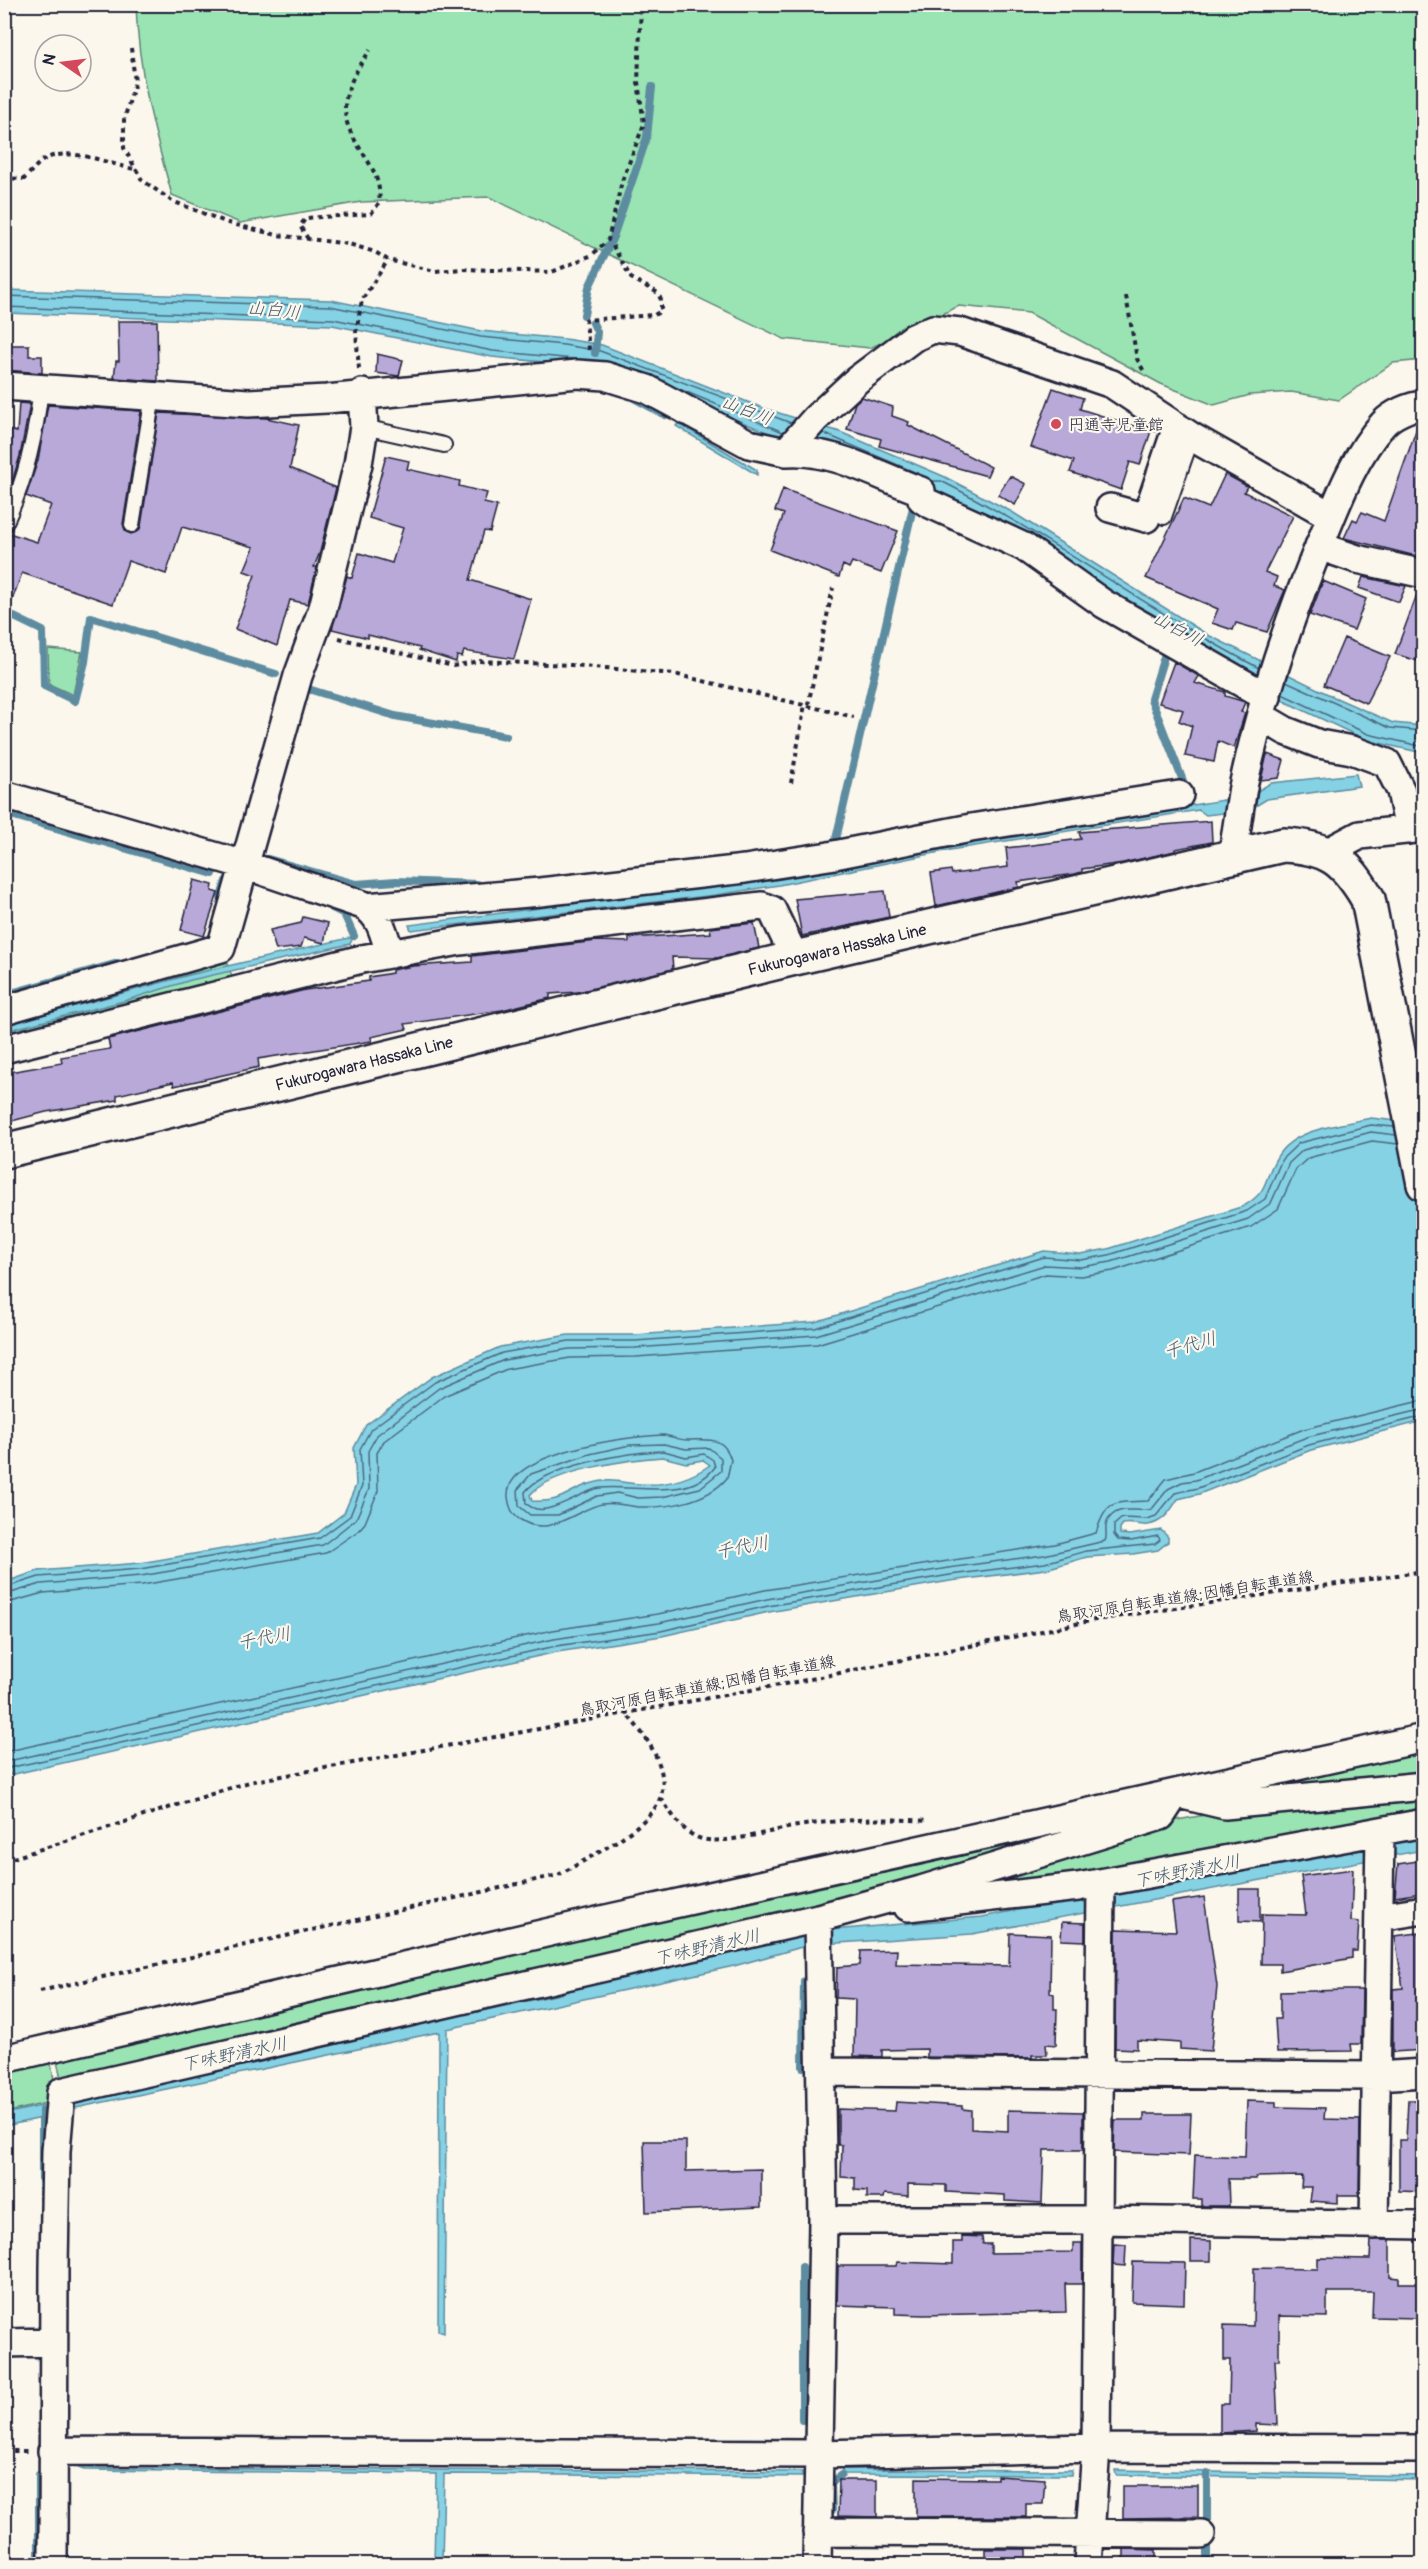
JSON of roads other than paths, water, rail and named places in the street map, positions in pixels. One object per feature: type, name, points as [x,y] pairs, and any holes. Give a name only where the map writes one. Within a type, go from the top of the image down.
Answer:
[{"type":"main road","name":"Fukurogawara Hassaka Line","points":[[4,1151],[795,958],[1232,859],[1283,845],[1306,846],[1334,857]]},
{"type":"main road","points":[[1334,857],[1357,879],[1368,899],[1424,1184]]},
{"type":"street","points":[[789,449],[815,419],[857,380],[913,338],[933,329],[960,332],[1112,384],[1185,432],[1331,516]]},
{"type":"street","points":[[4,386],[248,403],[327,399],[362,393],[534,376],[605,376],[646,389],[749,444],[822,454],[921,490],[922,499],[928,503],[1024,548],[1104,604],[1266,703],[1286,731],[1319,744],[1352,750],[1386,763],[1413,799],[1416,829],[1360,835],[1334,857]]},
{"type":"street","points":[[4,1010],[221,948],[298,676],[323,608],[358,464],[364,427],[362,393]]},
{"type":"street","points":[[1232,859],[1243,788],[1266,703],[1331,516],[1364,451],[1384,423],[1399,412],[1424,405]]},
{"type":"street","points":[[1110,508],[1146,518],[1185,432]]},
{"type":"street","points":[[1319,546],[1357,559],[1424,574]]},
{"type":"street","points":[[4,795],[245,865],[366,907],[378,918],[390,954]]},
{"type":"street","points":[[366,907],[540,892],[745,869],[829,856],[971,828],[1179,795]]},
{"type":"street","points":[[4,1049],[390,954],[472,940],[762,906],[772,910],[795,958]]},
{"type":"street","points":[[4,2059],[606,1919],[1424,1738]]},
{"type":"street","points":[[1176,1793],[1225,1805],[1424,1786]]},
{"type":"street","points":[[53,2565],[52,2451],[56,2151],[61,2092],[818,1918],[921,1890],[1161,1816],[1176,1793]]},
{"type":"street","points":[[818,1918],[1101,1883],[1424,1823]]},
{"type":"street","points":[[1374,2225],[1380,1833]]},
{"type":"street","points":[[1088,2565],[1096,2448],[1097,2074],[1101,1883]]},
{"type":"street","points":[[1379,1917],[1424,1910]]},
{"type":"street","points":[[817,2565],[823,2220],[818,1918]]},
{"type":"street","points":[[822,2072],[1377,2076],[1424,2073]]},
{"type":"street","points":[[823,2220],[1096,2220],[1424,2225]]},
{"type":"street","points":[[4,2343],[53,2342]]},
{"type":"street","points":[[52,2451],[818,2454],[1096,2448],[1424,2450]]},
{"type":"street","points":[[817,2532],[1201,2534]]},
{"type":"lane","points":[[4,526],[18,499],[31,455],[41,387]]},
{"type":"lane","points":[[132,525],[153,396]]},
{"type":"lane","points":[[364,427],[444,446]]},
{"type":"lane","points":[[1164,517],[1185,432]]},
{"type":"water","name":"山白川","points":[[5,290],[331,300],[481,331],[602,345],[763,408],[840,432],[943,476],[1012,512],[1208,635],[1334,697],[1393,723],[1423,726],[1423,753],[1366,740],[1286,702],[1184,646],[1073,576],[779,437],[647,383],[564,364],[492,357],[332,325],[5,313]]},
{"type":"water","points":[[678,423],[757,470],[757,475],[676,426]]},
{"type":"water","points":[[1356,774],[1359,786],[1267,799],[1249,810],[1206,815],[1199,810],[950,850],[779,885],[716,895],[411,930],[409,925],[803,874],[986,838],[1249,796],[1271,783]]},
{"type":"water","points":[[353,937],[350,944],[191,980],[124,1001],[5,1031],[5,1025],[189,975]]},
{"type":"water","name":"千代川","points":[[1371,1118],[1423,1124],[1423,1421],[1311,1450],[1199,1494],[1178,1499],[1158,1522],[1145,1525],[1123,1524],[1120,1528],[1120,1534],[1130,1535],[1161,1530],[1168,1537],[1168,1542],[1158,1550],[1087,1557],[1046,1569],[950,1581],[769,1612],[662,1636],[557,1652],[5,1776],[5,1582],[38,1571],[140,1563],[318,1533],[344,1513],[356,1485],[354,1448],[366,1425],[432,1377],[500,1347],[568,1335],[635,1335],[815,1322],[1044,1251],[1080,1254],[1108,1249],[1244,1206],[1258,1195],[1277,1157],[1284,1147],[1294,1140],[1319,1129]],"holes":[[[663,1457],[686,1463],[703,1460],[710,1465],[686,1478],[668,1483],[605,1481],[584,1486],[552,1500],[532,1501],[530,1495],[540,1486],[555,1479],[592,1467]]]},
{"type":"water","points":[[1423,1832],[1423,1850],[972,1934],[809,1945],[734,1966],[447,2029],[444,2333],[438,2331],[439,2032],[47,2114],[37,2119],[5,2126],[4,2114],[560,1994],[574,1987],[748,1949],[809,1932],[982,1917]]},
{"type":"water","points":[[78,2468],[802,2472],[802,2477],[444,2474],[442,2564],[434,2564],[436,2474],[84,2470]]},
{"type":"water","points":[[842,2469],[1072,2470],[1071,2475],[842,2474]]},
{"type":"water","points":[[1115,2470],[1423,2476],[1424,2480],[1116,2475]]},
{"type":"waterway","points":[[584,315],[589,287],[613,237],[647,137],[652,87]]},
{"type":"waterway","points":[[593,323],[597,332],[595,353]]},
{"type":"waterway","points":[[630,396],[665,415]]},
{"type":"waterway","points":[[836,839],[914,503]]},
{"type":"waterway","points":[[4,612],[43,631],[44,686],[75,701],[85,662],[91,617],[276,674]]},
{"type":"waterway","points":[[1167,647],[1151,699],[1185,786]]},
{"type":"waterway","points":[[305,688],[395,716],[506,736]]},
{"type":"waterway","points":[[4,813],[213,874]]},
{"type":"waterway","points":[[268,859],[356,884],[396,881],[477,884]]},
{"type":"waterway","points":[[221,897],[226,881]]},
{"type":"waterway","points":[[332,908],[344,914],[354,936]]},
{"type":"waterway","points":[[4,995],[118,963]]},
{"type":"waterway","points":[[803,2067],[804,1981]]},
{"type":"waterway","points":[[42,2111],[42,2197]]},
{"type":"waterway","points":[[802,2267],[802,2420]]},
{"type":"waterway","points":[[1207,2474],[1207,2564]]},
{"type":"waterway","points":[[39,2475],[39,2564]]},
{"type":"waterway","points":[[832,2510],[831,2483],[841,2475]]},
{"type":"place","name":"円通寺児童館","points":[[1056,424]]},
{"type":"water label","name":"下味野清水川","points":[[1187,1871]]},
{"type":"water label","name":"下味野清水川","points":[[707,1947]]},
{"type":"water label","name":"下味野清水川","points":[[234,2054]]}]
